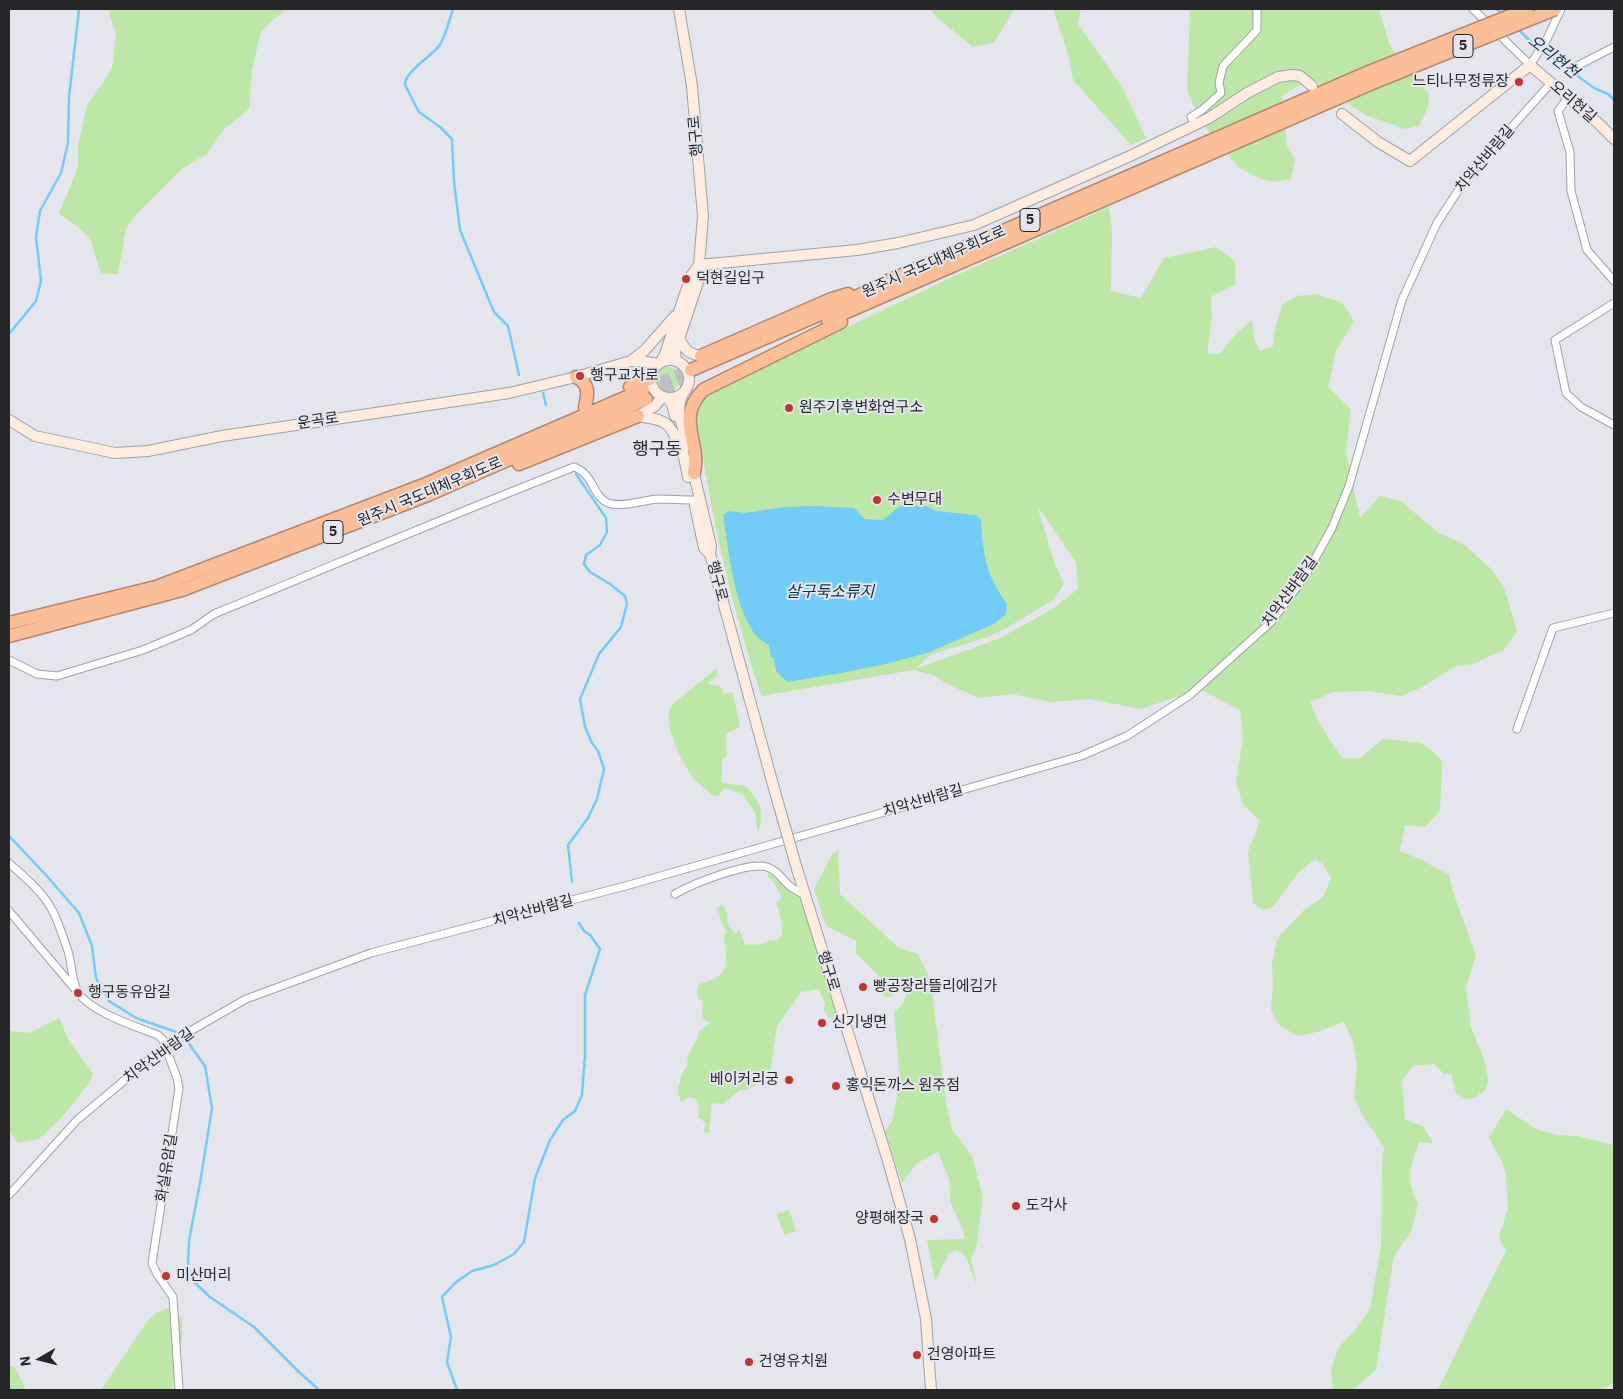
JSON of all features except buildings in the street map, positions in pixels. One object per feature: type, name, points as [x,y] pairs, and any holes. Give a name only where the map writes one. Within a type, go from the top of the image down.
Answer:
[{"type":"highway","name":"5","points":[[1370,78],[1527,9]]},
{"type":"highway","name":"5","points":[[1370,78],[1555,9]]},
{"type":"highway","name":"원주시 국도대체우회도로","points":[[686,368],[889,287],[1370,78]]},
{"type":"highway","points":[[701,356],[829,300],[889,287]]},
{"type":"highway","points":[[684,392],[702,390],[842,321],[889,287]]},
{"type":"highway","points":[[427,490],[440,472],[584,407],[655,369]]},
{"type":"highway","points":[[576,377],[582,379],[586,384],[587,397],[584,407]]},
{"type":"highway","points":[[691,474],[696,464],[689,414],[695,398],[702,390]]},
{"type":"highway","name":"5","points":[[9,623],[156,587],[427,490],[644,394]]},
{"type":"highway","points":[[427,490],[448,492],[638,416]]},
{"type":"highway","name":"원주시 국도대체우회도로","points":[[9,636],[182,590],[427,490]]},
{"type":"street","name":"행구로","points":[[679,9],[692,86],[703,216],[699,265],[700,276],[675,351],[686,368]]},
{"type":"street","points":[[1195,124],[1191,117],[1221,93],[1219,83],[1223,66],[1257,30],[1257,9]]},
{"type":"street","points":[[1473,9],[1533,61]]},
{"type":"street","points":[[1342,114],[1378,142],[1410,161],[1533,61],[1547,39],[1561,9]]},
{"type":"street","points":[[1574,68],[1614,47]]},
{"type":"street","name":"오리현길","points":[[1533,61],[1551,83],[1614,139]]},
{"type":"street","points":[[630,361],[655,369],[671,360],[686,368],[689,380],[684,392],[675,398],[665,397],[654,390],[655,369],[665,354],[691,276],[699,265],[857,250],[898,243],[974,225],[1130,156],[1195,124],[1278,77],[1300,76],[1312,86]]},
{"type":"street","name":"치악산바람길","points":[[9,1195],[77,1120],[156,1054],[192,1030],[246,999],[371,953],[629,885],[1080,756],[1127,736],[1190,695],[1272,622],[1306,575],[1332,528],[1349,486],[1402,300],[1437,223],[1467,177],[1551,83]]},
{"type":"street","points":[[1568,98],[1558,111],[1570,152],[1571,191],[1587,250],[1614,281]]},
{"type":"street","points":[[1614,303],[1554,340],[1566,393],[1581,407],[1614,426]]},
{"type":"street","points":[[630,361],[645,350],[679,312]]},
{"type":"street","points":[[680,339],[686,350],[694,355],[701,356]]},
{"type":"street","points":[[686,368],[701,356]]},
{"type":"street","name":"운곡로","points":[[9,420],[36,436],[115,453],[148,451],[222,436],[509,393],[576,377],[630,361]]},
{"type":"street","name":"행구로","points":[[684,392],[679,400],[679,408],[691,474],[693,500],[704,548],[710,554]]},
{"type":"street","name":"행구로","points":[[665,397],[673,407],[711,546],[710,554],[797,869],[888,1161],[910,1240],[926,1319],[931,1390]]},
{"type":"street","points":[[638,416],[655,406],[665,397]]},
{"type":"street","points":[[638,416],[656,419],[669,425],[673,430],[683,467],[691,474]]},
{"type":"street","points":[[9,660],[37,674],[57,676],[143,650],[191,630],[214,614],[471,507],[574,467],[583,470],[598,494],[607,502],[619,504],[659,499],[693,500]]},
{"type":"street","points":[[1517,729],[1553,628],[1614,613]]},
{"type":"street","points":[[9,863],[33,885],[51,908],[68,952],[72,976],[78,993]]},
{"type":"street","points":[[675,894],[686,888],[749,866],[766,867],[779,873],[790,886],[805,895]]},
{"type":"street","name":"화실유암길","points":[[9,911],[78,993],[93,1006],[119,1021],[158,1035],[162,1040],[177,1078],[179,1088],[152,1263],[157,1274],[173,1297],[179,1390]]},
{"type":"green space","points":[[108,9],[286,9],[261,31],[252,70],[249,109],[223,130],[207,154],[182,169],[136,215],[126,228],[118,274],[101,274],[90,238],[59,214],[78,167],[78,145],[87,106],[112,69],[116,34]]},
{"type":"green space","points":[[931,9],[1014,9],[994,43],[973,47],[936,17]]},
{"type":"green space","points":[[1053,9],[1081,9],[1078,24],[1122,87],[1146,138],[1131,145],[1073,80],[1069,57]]},
{"type":"green space","points":[[1190,9],[1379,9],[1390,46],[1429,94],[1428,107],[1419,126],[1405,129],[1365,115],[1311,78],[1282,96],[1287,146],[1295,160],[1291,179],[1273,182],[1259,178],[1239,168],[1201,122],[1187,90]]},
{"type":"green space","points":[[1109,207],[1112,230],[1111,291],[1141,298],[1164,258],[1216,247],[1235,261],[1236,284],[1211,297],[1212,316],[1207,354],[1220,353],[1236,334],[1252,320],[1254,338],[1260,351],[1273,346],[1274,333],[1282,305],[1297,296],[1316,294],[1343,303],[1354,321],[1336,351],[1328,387],[1351,409],[1346,452],[1360,518],[1380,496],[1401,501],[1438,533],[1462,543],[1490,568],[1504,587],[1517,631],[1504,650],[1473,664],[1456,666],[1422,687],[1401,696],[1368,691],[1333,692],[1310,702],[1319,723],[1342,758],[1360,758],[1383,739],[1422,743],[1442,760],[1440,811],[1425,827],[1405,825],[1400,851],[1422,860],[1449,875],[1453,892],[1476,955],[1466,988],[1471,1027],[1485,1062],[1488,1080],[1486,1089],[1475,1098],[1466,1099],[1456,1093],[1451,1073],[1444,1074],[1434,1064],[1413,1066],[1402,1080],[1405,1120],[1423,1126],[1433,1143],[1419,1142],[1411,1166],[1411,1187],[1418,1204],[1411,1232],[1394,1256],[1376,1369],[1353,1390],[1333,1390],[1331,1373],[1334,1359],[1340,1346],[1355,1330],[1370,1309],[1381,1245],[1384,1147],[1363,1116],[1354,1097],[1357,1065],[1352,1039],[1344,1022],[1317,1032],[1297,1036],[1279,1025],[1271,1010],[1273,987],[1272,963],[1277,939],[1304,910],[1323,897],[1331,878],[1322,863],[1314,860],[1299,872],[1273,907],[1263,910],[1253,903],[1248,852],[1260,821],[1242,803],[1236,781],[1243,739],[1240,710],[1200,689],[1141,709],[1090,699],[1051,702],[1011,694],[979,698],[945,683],[934,675],[913,670],[762,696],[758,686],[737,616],[719,542],[696,418],[697,410],[704,396],[948,279]],"holes":[[[1037,506],[1076,562],[1078,589],[1054,608],[998,639],[915,669],[930,655],[985,638],[1007,628],[1053,600],[1064,584],[1055,564]]]},
{"type":"green space","points":[[668,367],[677,370],[680,379],[677,388],[668,391],[659,388],[656,379],[659,370]]},
{"type":"green space","points":[[717,668],[717,676],[708,684],[720,686],[723,694],[733,692],[740,727],[726,734],[727,756],[722,759],[722,783],[746,786],[755,798],[761,813],[758,834],[755,812],[742,794],[725,788],[718,796],[711,795],[689,772],[674,742],[671,731],[669,711],[673,704]]},
{"type":"green space","points":[[838,850],[840,894],[899,948],[918,954],[932,983],[946,1103],[952,1129],[972,1156],[983,1197],[976,1248],[971,1259],[977,1286],[966,1257],[958,1250],[949,1253],[935,1281],[927,1240],[965,1239],[951,1203],[949,1179],[938,1152],[917,1163],[902,1183],[885,1131],[892,1122],[900,1080],[894,1013],[904,1002],[906,993],[902,990],[889,998],[883,995],[881,978],[856,953],[856,941],[826,926],[814,889],[832,855]]},
{"type":"green space","points":[[769,874],[775,876],[803,896],[842,1020],[828,1017],[826,1012],[823,1011],[825,1004],[819,989],[801,992],[777,1026],[769,1079],[749,1089],[740,1090],[723,1104],[712,1103],[709,1133],[703,1132],[706,1124],[701,1119],[698,1119],[699,1108],[696,1099],[688,1097],[681,1103],[678,1091],[682,1073],[687,1066],[688,1055],[697,1039],[699,1031],[710,1023],[702,1018],[703,1001],[698,998],[697,991],[699,984],[717,977],[725,967],[724,935],[727,932],[720,919],[719,911],[715,908],[723,905],[728,915],[728,925],[736,934],[739,929],[745,944],[755,945],[777,940],[782,935],[777,903],[782,897],[772,880],[767,877]]},
{"type":"green space","points":[[59,1018],[69,1041],[93,1074],[88,1085],[61,1118],[39,1139],[18,1143],[9,1131],[9,1031],[29,1033]]},
{"type":"green space","points":[[1506,1109],[1536,1129],[1557,1135],[1576,1136],[1614,1145],[1614,1383],[1601,1390],[1438,1390],[1506,1251],[1499,1237],[1508,1208],[1506,1177],[1503,1163],[1489,1138]]},
{"type":"green space","points":[[789,1210],[796,1231],[784,1235],[777,1214]]},
{"type":"green space","points":[[172,1307],[182,1319],[182,1340],[172,1390],[101,1390],[148,1320],[157,1312]]},
{"type":"green space","points":[[9,1366],[15,1368],[26,1390],[9,1390]]},
{"type":"water","name":"살구둑소류지","points":[[900,506],[926,506],[936,511],[976,515],[981,520],[983,544],[990,574],[1007,604],[1006,614],[994,624],[927,653],[847,672],[787,682],[776,671],[769,645],[755,635],[741,607],[733,576],[723,515],[729,511],[745,513],[784,507],[854,508],[865,519],[883,520]]},
{"type":"waterway","points":[[9,334],[36,301],[41,281],[36,237],[40,211],[61,173],[68,143],[69,97],[79,9]]},
{"type":"waterway","points":[[453,9],[439,46],[413,70],[405,85],[419,112],[440,127],[452,139],[454,182],[460,230],[494,312],[508,326],[519,375]]},
{"type":"waterway","name":"오리현천","points":[[1497,9],[1503,15]]},
{"type":"waterway","name":"오리현천","points":[[1518,29],[1529,40],[1594,88],[1608,94],[1614,100]]},
{"type":"waterway","points":[[543,393],[546,405]]},
{"type":"waterway","points":[[572,882],[568,845],[588,818],[597,799],[604,769],[598,751],[585,727],[580,699],[599,654],[621,627],[627,604],[625,596],[590,572],[584,564],[586,555],[600,545],[607,532],[606,518],[576,474]]},
{"type":"waterway","points":[[9,836],[79,913],[92,946],[96,978],[109,1001],[136,1018],[182,1034],[205,1066],[212,1108],[189,1241],[188,1266],[192,1280],[210,1297],[254,1327],[319,1390]]},
{"type":"waterway","points":[[457,1390],[447,1362],[451,1337],[442,1297],[455,1283],[472,1271],[494,1265],[514,1254],[524,1242],[535,1178],[550,1140],[563,1120],[575,1111],[582,1095],[585,1056],[585,995],[600,949],[579,923]]},
{"type":"tunnel","points":[[643,390],[691,370]]},
{"type":"tunnel","points":[[646,399],[695,377]]},
{"type":"place","name":"느티나무정류장","points":[[1519,82]]},
{"type":"place","name":"덕현길입구","points":[[686,279]]},
{"type":"place","name":"행구교차로","points":[[580,376]]},
{"type":"place","name":"원주기후변화연구소","points":[[789,408]]},
{"type":"place","name":"수변무대","points":[[877,500]]},
{"type":"place","name":"빵공장라뜰리에김가","points":[[863,987]]},
{"type":"place","name":"행구동유암길","points":[[78,993]]},
{"type":"place","name":"신기냉면","points":[[822,1023]]},
{"type":"place","name":"베이커리궁","points":[[789,1080]]},
{"type":"place","name":"홍익돈까스 원주점","points":[[836,1086]]},
{"type":"place","name":"도각사","points":[[1016,1206]]},
{"type":"place","name":"양평해장국","points":[[934,1219]]},
{"type":"place","name":"미산머리","points":[[166,1276]]},
{"type":"place","name":"건영아파트","points":[[917,1355]]},
{"type":"place","name":"건영유치원","points":[[749,1362]]},
{"type":"district","name":"행구동","points":[[657,450]]}]
